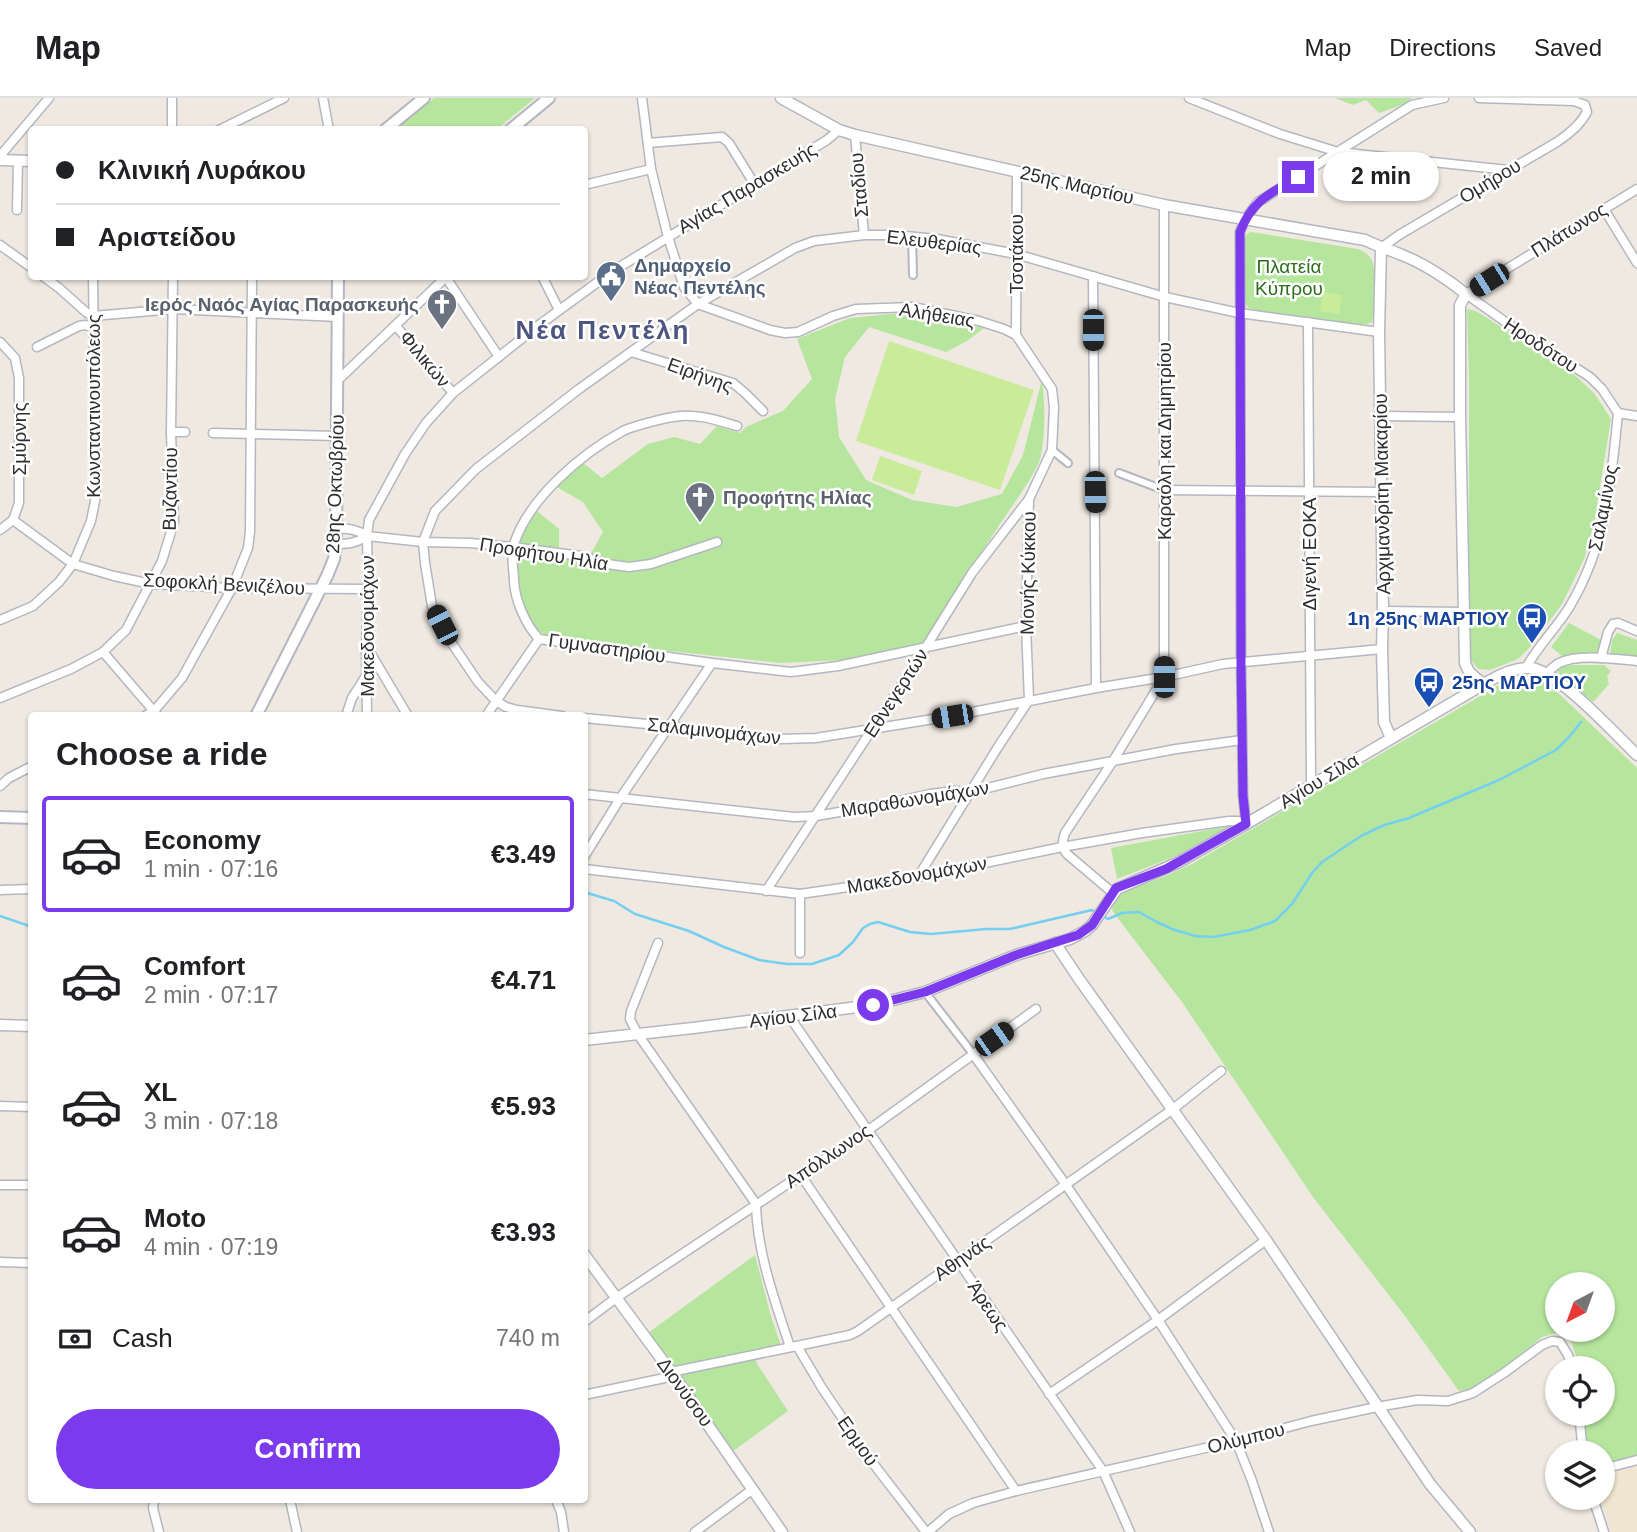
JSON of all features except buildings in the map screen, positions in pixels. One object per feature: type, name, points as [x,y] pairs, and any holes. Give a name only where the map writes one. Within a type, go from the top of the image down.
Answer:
[{"type":"main road","points":[[390,126],[424,98]]},
{"type":"main road","points":[[515,126],[549,98]]},
{"type":"main road","name":"28ης Οκτωβρίου","points":[[260,712],[334,559],[337,544],[338,280]]},
{"type":"main road","points":[[0,817],[28,818]]},
{"type":"street","points":[[28,161],[0,158],[48,98]]},
{"type":"street","points":[[172,98],[172,126]]},
{"type":"street","points":[[227,126],[284,98]]},
{"type":"street","points":[[323,98],[328,126]]},
{"type":"street","points":[[642,98],[651,169],[668,237],[684,287],[698,304]]},
{"type":"street","name":"25ης Μαρτίου","points":[[781,98],[839,130],[855,135],[1164,205],[1365,240],[1381,248]]},
{"type":"street","points":[[1189,98],[1280,134],[1338,152],[1508,170]]},
{"type":"street","points":[[1246,824],[1243,796],[1241,663],[1240,232],[1245,219],[1258,202],[1412,105],[1444,98]]},
{"type":"street","name":"Ομήρου","points":[[1381,248],[1568,134],[1585,117],[1587,111],[1585,105],[1574,101],[1479,98]]},
{"type":"street","name":"Αγίας Παρασκευής","points":[[367,536],[369,520],[405,454],[453,393],[613,271],[755,185],[839,130]]},
{"type":"street","name":"Σταδίου","points":[[855,135],[864,235]]},
{"type":"street","points":[[648,143],[722,137],[729,143],[755,185]]},
{"type":"street","points":[[17,211],[18,161]]},
{"type":"street","points":[[588,183],[651,169]]},
{"type":"street","name":"Τσοτάκου","points":[[1016,335],[1017,172]]},
{"type":"street","name":"Πλάτωνος","points":[[1466,294],[1637,189]]},
{"type":"street","name":"Καραόλη και Δημητρίου","points":[[1164,205],[1164,677]]},
{"type":"street","points":[[1604,209],[1637,263]]},
{"type":"street","name":"Ελευθερίας","points":[[423,542],[435,511],[476,468],[579,389],[698,304],[795,248],[814,241],[864,235],[937,239],[1016,254],[1165,297],[1239,313],[1379,331]]},
{"type":"street","points":[[912,236],[913,275]]},
{"type":"street","points":[[0,245],[28,265]]},
{"type":"street","name":"Ηροδότου","points":[[1381,248],[1403,255],[1446,279],[1524,335],[1590,377],[1602,389],[1618,413]]},
{"type":"street","name":"Αρχιμανδρίτη Μακαρίου","points":[[1381,248],[1379,331],[1382,649],[1384,722],[1391,738]]},
{"type":"street","points":[[1093,276],[1096,688]]},
{"type":"street","points":[[49,280],[93,316],[174,309],[338,317]]},
{"type":"street","name":"Κωνσταντινουπόλεως","points":[[0,620],[33,606],[59,582],[73,564],[91,521],[96,496],[93,280]]},
{"type":"street","name":"Βυζαντίου","points":[[0,698],[71,669],[103,652],[126,630],[162,561],[174,522],[171,432],[173,280]]},
{"type":"street","points":[[157,712],[182,678],[232,588],[248,548],[252,280]]},
{"type":"street","points":[[338,380],[443,280]]},
{"type":"street","points":[[448,280],[499,357]]},
{"type":"street","points":[[544,280],[559,310]]},
{"type":"street","points":[[1466,294],[1460,305],[1465,663],[1469,671],[1484,685]]},
{"type":"street","name":"Αλήθειας","points":[[698,304],[785,333],[799,332],[833,316],[856,309],[914,307],[979,321],[1016,335]]},
{"type":"street","name":"Διγενή ΕΟΚΑ","points":[[1308,322],[1311,786]]},
{"type":"street","points":[[37,346],[79,326],[93,327]]},
{"type":"street","name":"Φιλικών","points":[[397,326],[453,393]]},
{"type":"street","name":"Μονής Κύκκου","points":[[1016,335],[1052,389],[1054,407],[1052,450],[1029,499],[1026,626],[1029,700]]},
{"type":"street","name":"Σμύρνης","points":[[0,342],[15,358],[19,378],[19,503],[13,520]]},
{"type":"street","name":"Ειρήνης","points":[[631,352],[733,383],[763,411]]},
{"type":"street","points":[[1618,413],[1637,416]]},
{"type":"street","name":"Σαλαμίνος","points":[[1527,668],[1532,657],[1570,606],[1596,552],[1610,489],[1618,413]]},
{"type":"street","points":[[512,547],[542,496],[559,478],[626,429],[679,416],[697,416],[737,426]]},
{"type":"street","points":[[1381,416],[1460,417]]},
{"type":"street","points":[[171,432],[185,432]]},
{"type":"street","points":[[213,433],[337,436]]},
{"type":"street","points":[[1052,450],[1068,463]]},
{"type":"street","points":[[1119,472],[1164,491],[1381,492]]},
{"type":"street","name":"Εθνεγερτών","points":[[766,891],[972,573],[1029,499]]},
{"type":"street","points":[[0,530],[13,520]]},
{"type":"street","name":"Σοφοκλή Βενιζέλου","points":[[13,520],[73,564],[151,584],[232,588],[368,589]]},
{"type":"street","name":"Προφήτου Ηλία","points":[[336,528],[361,532],[367,536],[423,542],[470,543],[581,556],[629,567],[650,564],[717,542]]},
{"type":"street","name":"Προφήτου Ηλία","points":[[337,544],[358,542],[367,536]]},
{"type":"street","name":"Μακεδονομάχων","points":[[367,536],[367,712]]},
{"type":"street","points":[[423,542],[432,606],[469,671],[496,701],[506,707],[532,712]]},
{"type":"street","name":"Γυμναστηρίου","points":[[512,547],[515,591],[532,632],[539,639],[777,671],[809,671],[1026,626]]},
{"type":"street","points":[[1383,611],[1463,612]]},
{"type":"street","points":[[1601,658],[1613,624],[1618,623],[1637,631]]},
{"type":"street","points":[[489,712],[539,639]]},
{"type":"street","points":[[366,647],[406,712]]},
{"type":"street","name":"Σαλαμινομάχων","points":[[588,718],[749,737],[816,738],[952,716],[1223,664],[1382,649]]},
{"type":"street","points":[[103,652],[155,712]]},
{"type":"street","points":[[1546,674],[1561,662],[1573,659],[1601,658],[1637,662]]},
{"type":"street","points":[[588,851],[712,663]]},
{"type":"street","points":[[1527,668],[1546,674],[1568,690],[1637,755]]},
{"type":"street","name":"Αγίου Σίλα","points":[[588,1039],[873,1005],[925,992],[1016,955],[1078,935],[1096,920],[1113,893],[1122,886],[1177,863],[1500,674],[1527,668]]},
{"type":"street","points":[[347,712],[352,698],[366,676]]},
{"type":"street","points":[[1113,893],[1073,860],[1062,847],[1062,842],[1065,833],[1164,677]]},
{"type":"street","points":[[918,877],[1029,700]]},
{"type":"street","name":"Μαραθωνομάχων","points":[[588,794],[794,817],[816,816],[930,794],[972,792],[1043,774],[1176,749],[1242,740]]},
{"type":"street","points":[[0,786],[28,768]]},
{"type":"street","name":"Μακεδονομάχων","points":[[588,869],[800,894],[918,877],[1142,833],[1229,821],[1246,824]]},
{"type":"street","points":[[0,890],[28,889]]},
{"type":"street","points":[[800,894],[800,953]]},
{"type":"street","points":[[658,943],[630,1019],[756,1204]]},
{"type":"street","points":[[1055,943],[1266,1240],[1430,1484],[1470,1532]]},
{"type":"street","points":[[925,992],[973,1054],[1066,1185],[1236,1441],[1269,1532]]},
{"type":"street","name":"Απόλλωνος","points":[[588,1319],[867,1131],[1036,1009]]},
{"type":"street","name":"Άρεως","points":[[789,1016],[1103,1471],[1130,1532]]},
{"type":"street","points":[[0,1026],[28,1026]]},
{"type":"street","name":"Αθηνάς","points":[[588,1394],[858,1331],[1066,1185],[1221,1071]]},
{"type":"street","points":[[0,1107],[28,1107]]},
{"type":"street","points":[[800,1174],[1016,1491]]},
{"type":"street","points":[[0,1185],[28,1185]]},
{"type":"street","name":"Ερμού","points":[[756,1204],[758,1238],[793,1347],[872,1462],[927,1532]]},
{"type":"street","points":[[1049,1394],[1158,1320],[1266,1240]]},
{"type":"street","name":"Διονύσου","points":[[588,1260],[782,1532]]},
{"type":"street","points":[[0,1262],[28,1263]]},
{"type":"street","name":"Ολύμπου","points":[[927,1532],[950,1514],[972,1503],[1016,1491],[1377,1406],[1417,1400],[1448,1401],[1474,1393],[1542,1345],[1552,1341],[1560,1342],[1569,1356]]},
{"type":"street","points":[[1615,1466],[1637,1460]]},
{"type":"street","points":[[695,1532],[753,1489]]},
{"type":"street","points":[[291,1503],[297,1532]]},
{"type":"street","points":[[557,1503],[564,1532]]},
{"type":"street","points":[[154,1504],[159,1532]]},
{"type":"street","points":[[1597,1510],[1604,1532]]},
{"type":"shaded area","points":[[1637,1465],[1637,1532],[1612,1532],[1604,1510],[1615,1510],[1615,1470]]},
{"type":"green space","points":[[434,98],[535,98],[501,126],[401,126]]},
{"type":"green space","points":[[1335,98],[1412,98],[1404,104],[1379,113],[1366,100],[1353,105]]},
{"type":"green space","name":"Πλατεία Κύπρου","points":[[1251,232],[1358,249],[1366,253],[1371,259],[1374,271],[1372,322],[1359,324],[1258,312],[1248,308],[1245,301],[1245,238]]},
{"type":"green space","points":[[1323,292],[1342,295],[1339,314],[1320,311]]},
{"type":"green space","points":[[1467,309],[1476,311],[1569,370],[1594,393],[1611,419],[1594,523],[1584,559],[1562,604],[1532,645],[1518,659],[1490,670],[1478,669],[1469,657]]},
{"type":"green space","points":[[901,313],[984,328],[946,352],[869,327],[845,357],[835,399],[839,437],[866,480],[912,500],[956,507],[1002,494],[1023,455],[1042,379],[1044,399],[1043,439],[1037,466],[923,645],[842,660],[781,663],[550,638],[539,631],[524,614],[517,597],[514,553],[518,541],[537,511],[559,529],[559,550],[590,555],[603,532],[583,502],[555,486],[583,463],[602,478],[648,444],[674,437],[700,444],[717,426],[740,433],[746,427],[783,411],[812,379],[797,339],[850,318]]},
{"type":"green space","points":[[889,341],[1034,390],[1000,490],[856,441]]},
{"type":"green space","points":[[880,456],[922,471],[914,495],[872,480]]},
{"type":"green space","points":[[1569,623],[1601,640],[1597,652],[1562,656],[1551,647]]},
{"type":"green space","points":[[1617,633],[1637,640],[1637,658],[1610,655],[1612,640]]},
{"type":"green space","points":[[1571,665],[1604,665],[1611,671],[1607,676],[1609,684],[1593,702],[1558,674],[1558,668]]},
{"type":"green space","points":[[1523,677],[1540,680],[1555,690],[1637,768],[1637,1457],[1615,1463],[1615,1440],[1587,1440],[1585,1426],[1615,1426],[1615,1356],[1576,1356],[1571,1342],[1615,1342],[1615,1272],[1545,1272],[1545,1336],[1473,1388],[1459,1391],[1313,1197],[1182,1002],[1113,912],[1118,895],[1192,864],[1506,681]]},
{"type":"green space","points":[[1229,826],[1176,856],[1117,879],[1111,848]]},
{"type":"green space","points":[[755,1255],[781,1346],[754,1352],[757,1364],[788,1411],[732,1452],[648,1333]]},
{"type":"waterway","points":[[1103,916],[1108,919],[1122,913],[1139,912],[1172,929],[1195,936],[1214,937],[1250,930],[1275,921],[1292,904],[1322,862],[1361,836],[1499,780],[1556,750],[1581,722]]},
{"type":"waterway","points":[[588,893],[614,901],[635,914],[689,931],[759,960],[787,964],[812,964],[839,955],[863,928],[878,922],[910,932],[931,934],[1010,929],[1092,910],[1097,913]]},
{"type":"waterway","points":[[0,916],[28,926]]},
{"type":"place","name":"Δημαρχείο Νέας Πεντέλης","points":[[611,303]]},
{"type":"place","name":"Ιερός Ναός Αγίας Παρασκευής","points":[[442,331]]},
{"type":"place","name":"Προφήτης Ηλίας","points":[[700,524]]},
{"type":"place","name":"1η 25ης ΜΑΡΤΙΟΥ","points":[[1532,645]]},
{"type":"place","name":"25ης ΜΑΡΤΙΟΥ","points":[[1429,709]]},
{"type":"district","name":"Νέα Πεντέλη","points":[[603,330]]},
{"type":"route","points":[[873,1005],[925,992],[1016,955],[1070,939],[1092,925],[1116,888],[1166,869],[1246,824],[1243,796],[1241,663],[1240,232],[1245,219],[1258,202],[1298,177]]}]
